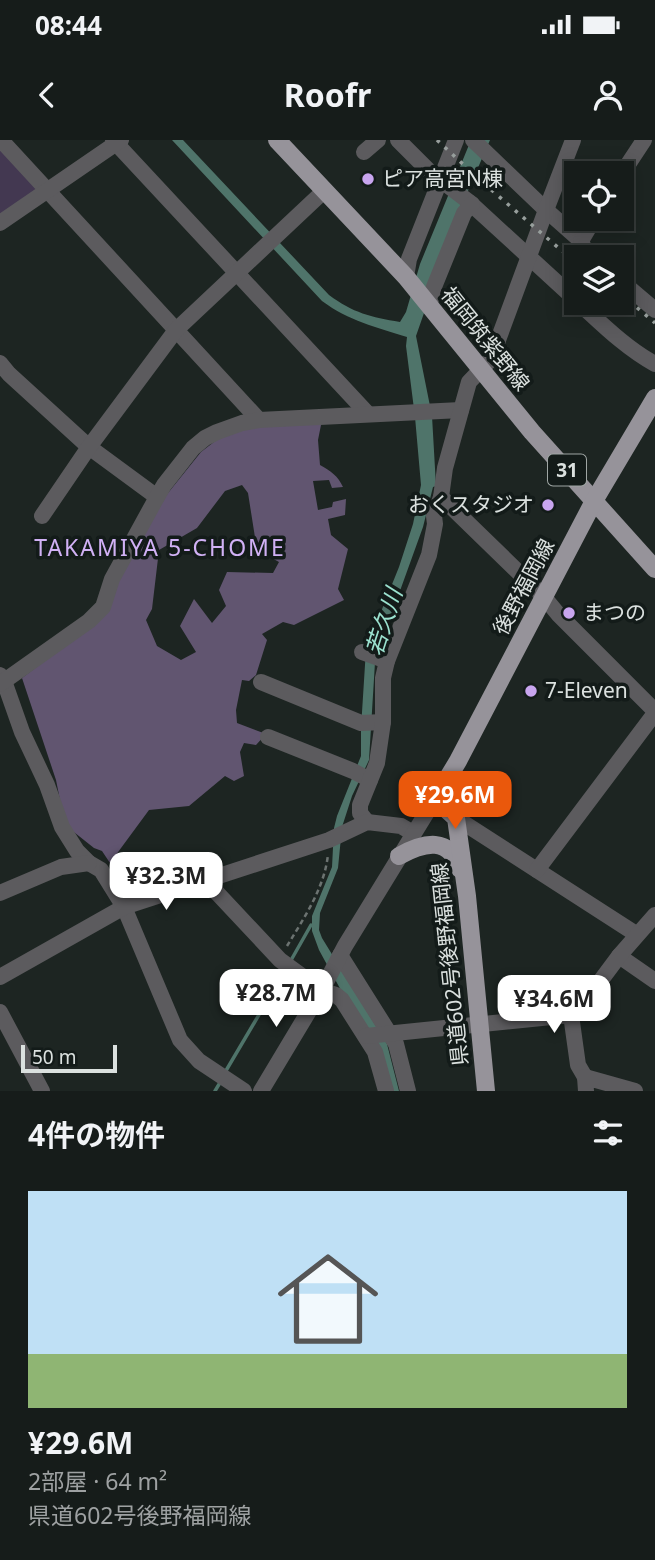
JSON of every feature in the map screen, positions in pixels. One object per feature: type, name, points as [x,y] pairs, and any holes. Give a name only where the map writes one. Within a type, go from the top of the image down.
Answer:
[{"type":"main road","name":"福岡筑紫野線","points":[[277,140],[406,277],[532,432],[655,569]]},
{"type":"main road","name":"後野福岡線","points":[[435,799],[458,761],[594,501],[655,398]]},
{"type":"main road","points":[[435,799],[456,818]]},
{"type":"main road","name":"県道602号後野福岡線","points":[[456,818],[467,896],[486,1091]]},
{"type":"main road","points":[[399,856],[430,845],[448,849],[457,860],[467,896]]},
{"type":"street","points":[[1,140],[260,420]]},
{"type":"street","points":[[364,152],[378,140]]},
{"type":"street","points":[[398,140],[430,172],[470,203],[564,289]]},
{"type":"street","points":[[406,277],[410,259],[444,182],[456,140]]},
{"type":"street","points":[[473,140],[490,148],[545,210],[582,245]]},
{"type":"street","points":[[367,822],[360,813],[363,776],[377,763],[384,660],[429,555],[434,516],[441,497],[445,468],[469,382],[491,359],[573,140]]},
{"type":"street","points":[[631,161],[645,140]]},
{"type":"street","points":[[0,223],[116,141],[368,414]]},
{"type":"street","points":[[42,516],[89,447],[176,330],[325,191]]},
{"type":"street","points":[[425,301],[435,288],[470,203]]},
{"type":"street","points":[[634,292],[655,310]]},
{"type":"street","points":[[593,315],[637,354],[655,364]]},
{"type":"street","points":[[3,373],[89,447],[157,497]]},
{"type":"street","points":[[238,1087],[198,1061],[180,1040],[124,907],[101,870],[77,851],[62,827],[47,785],[1,680],[89,621],[103,607],[112,579],[164,485],[193,448],[205,438],[242,423],[260,420],[461,410]]},
{"type":"street","points":[[441,497],[544,597],[655,712],[537,870]]},
{"type":"street","points":[[362,652],[384,660]]},
{"type":"street","points":[[261,682],[361,723],[381,722]]},
{"type":"street","points":[[268,737],[363,776]]},
{"type":"street","points":[[261,1091],[435,799]]},
{"type":"street","points":[[456,818],[636,934]]},
{"type":"street","points":[[0,977],[124,907],[329,840],[367,822],[401,826],[413,833]]},
{"type":"street","points":[[0,893],[61,867],[89,863]]},
{"type":"street","points":[[205,880],[280,960],[322,990],[342,1000],[375,1052],[386,1091]]},
{"type":"street","points":[[366,1036],[571,1015],[581,1007],[636,934],[655,915]]},
{"type":"street","points":[[340,955],[396,1044],[408,1091]]},
{"type":"street","points":[[619,956],[655,981]]},
{"type":"street","points":[[0,1012],[42,1091]]},
{"type":"street","points":[[571,1015],[578,1065],[586,1084],[635,1091]]},
{"type":"path","points":[[280,960],[311,906],[327,867],[329,840]]},
{"type":"shaded area","points":[[0,144],[41,189],[0,219]]},
{"type":"shaded area","points":[[322,420],[318,440],[320,465],[334,474],[343,487],[332,488],[329,480],[313,481],[318,510],[332,507],[333,502],[346,499],[345,515],[328,519],[331,535],[348,549],[338,589],[344,600],[294,625],[283,622],[262,634],[267,640],[256,675],[249,681],[242,680],[236,710],[237,723],[266,734],[256,745],[244,743],[240,752],[244,776],[234,781],[225,776],[189,806],[149,810],[110,863],[102,851],[94,848],[65,825],[56,780],[22,678],[93,624],[164,498],[201,452],[223,435],[259,423]],"holes":[[[242,485],[248,493],[257,550],[279,562],[273,573],[227,572],[219,590],[226,606],[212,623],[194,599],[180,626],[196,652],[181,660],[157,646],[146,620],[152,609],[159,550],[197,528],[225,491]]]},
{"type":"water","name":"若久川","points":[[172,140],[183,140],[329,295],[363,313],[400,322],[406,312],[420,264],[471,140],[490,140],[461,207],[416,336],[432,416],[436,486],[433,487],[423,527],[392,613],[376,646],[369,760],[352,796],[342,827],[338,868],[320,913],[319,930],[322,938],[387,1044],[399,1091],[390,1091],[319,950],[312,931],[312,916],[332,867],[337,816],[361,756],[366,649],[399,567],[413,524],[421,485],[407,337],[353,319],[322,301]]},
{"type":"waterway","points":[[290,962],[311,925]]},
{"type":"waterway","points":[[224,1074],[286,969]]},
{"type":"waterway","points":[[215,1091],[221,1081]]},
{"type":"railway","points":[[437,140],[564,253]]},
{"type":"railway","points":[[634,305],[655,323]]},
{"type":"place","name":"ピア高宮N棟","points":[[368,179]]},
{"type":"place","name":"おくスタジオ","points":[[548,505]]},
{"type":"place","name":"まつの","points":[[569,613]]},
{"type":"place","name":"7-Eleven","points":[[531,691]]},
{"type":"district","name":"TAKAMIYA 5-CHOME","points":[[160,548]]}]
